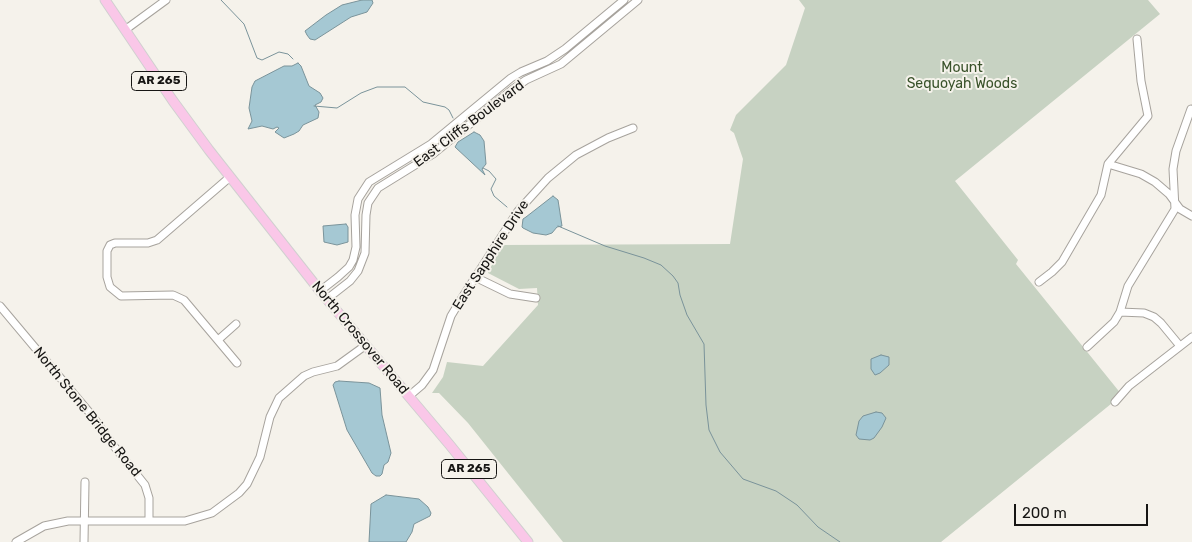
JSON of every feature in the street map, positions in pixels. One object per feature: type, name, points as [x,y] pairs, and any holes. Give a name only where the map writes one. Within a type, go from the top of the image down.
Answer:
[{"type":"main road","name":"AR 265","points":[[105,0],[125,30]]},
{"type":"main road","name":"North Crossover Road","points":[[125,30],[195,131],[230,177],[320,291],[409,396],[528,542]]},
{"type":"street","points":[[125,30],[166,0]]},
{"type":"street","name":"East Cliffs Boulevard","points":[[320,291],[338,278],[353,260],[356,247],[355,215],[358,199],[369,182],[431,144],[511,78],[565,50],[624,0]]},
{"type":"street","name":"East Cliffs Boulevard","points":[[327,299],[350,281],[358,271],[365,253],[368,203],[378,188],[433,154],[526,80],[561,64],[638,0]]},
{"type":"street","points":[[1039,282],[1062,262],[1101,195],[1108,164],[1148,116],[1141,81],[1138,39]]},
{"type":"street","points":[[1087,347],[1114,322],[1120,312],[1128,286],[1173,213],[1176,204],[1173,169],[1176,151],[1191,109]]},
{"type":"street","name":"East Sapphire Drive","points":[[409,396],[422,385],[433,370],[452,316],[518,211],[548,178],[583,151],[633,128]]},
{"type":"street","points":[[1108,164],[1147,177],[1169,194],[1186,214],[1192,216]]},
{"type":"street","points":[[230,177],[157,240],[148,243],[116,243],[110,245],[107,251],[107,277],[110,288],[121,296],[173,295],[180,297],[237,363]]},
{"type":"street","points":[[475,277],[510,294],[536,298]]},
{"type":"street","name":"North Stone Bridge Road","points":[[0,306],[94,418],[145,485],[149,498],[149,520]]},
{"type":"street","points":[[1120,312],[1144,313],[1154,317],[1180,346]]},
{"type":"street","points":[[218,340],[236,324]]},
{"type":"street","points":[[1115,402],[1129,386],[1192,337]]},
{"type":"street","points":[[16,542],[44,526],[68,520],[185,521],[199,518],[222,507],[247,484],[260,457],[270,417],[280,398],[304,376],[337,366],[366,346]]},
{"type":"street","points":[[84,542],[85,482]]},
{"type":"green space","name":"Mount Sequoyah Woods","points":[[799,0],[1148,0],[1160,14],[955,181],[1018,260],[1016,264],[1122,395],[941,542],[563,542],[468,423],[439,393],[432,393],[443,377],[447,362],[483,366],[538,305],[537,288],[519,289],[488,273],[501,245],[730,244],[743,159],[734,133],[730,130],[736,115],[786,65],[805,8]]},
{"type":"water","points":[[362,0],[372,0],[373,3],[367,12],[351,17],[315,40],[310,39],[307,35],[305,31],[326,15],[342,5]]},
{"type":"water","points":[[298,63],[309,86],[320,93],[323,98],[321,102],[315,105],[319,112],[318,118],[303,125],[294,134],[284,138],[275,132],[279,128],[277,127],[273,129],[262,126],[248,129],[252,121],[249,108],[252,87],[255,81],[284,66],[292,66]]},
{"type":"water","points":[[474,132],[480,135],[484,141],[486,164],[482,169],[485,175],[455,147],[458,142]]},
{"type":"water","points":[[553,196],[558,200],[562,226],[557,227],[552,233],[546,235],[533,233],[523,228],[523,219]]},
{"type":"water","points":[[346,224],[348,227],[348,242],[337,245],[324,242],[323,226]]},
{"type":"water","points":[[881,355],[889,357],[889,365],[875,375],[871,369],[871,359]]},
{"type":"water","points":[[339,381],[369,383],[380,388],[382,415],[391,453],[380,476],[372,473],[347,430],[333,385]]},
{"type":"water","points":[[876,412],[882,413],[886,418],[882,427],[874,438],[870,440],[859,439],[856,435],[859,421],[863,416]]},
{"type":"water","points":[[386,495],[419,499],[428,507],[431,513],[430,516],[414,524],[406,542],[369,542],[371,504]]},
{"type":"waterway","points":[[221,0],[244,24],[257,58],[262,60],[279,52],[288,54],[293,59]]},
{"type":"waterway","points":[[314,106],[337,108],[361,93],[377,87],[405,87],[423,102],[445,107],[453,118]]},
{"type":"waterway","points":[[483,168],[489,171],[496,179],[491,189],[494,196],[507,207]]},
{"type":"waterway","points":[[558,226],[605,246],[661,265],[673,276],[678,283],[687,315],[704,344],[706,405],[709,430],[720,452],[743,479],[776,491],[797,505],[818,527],[840,542]]}]
